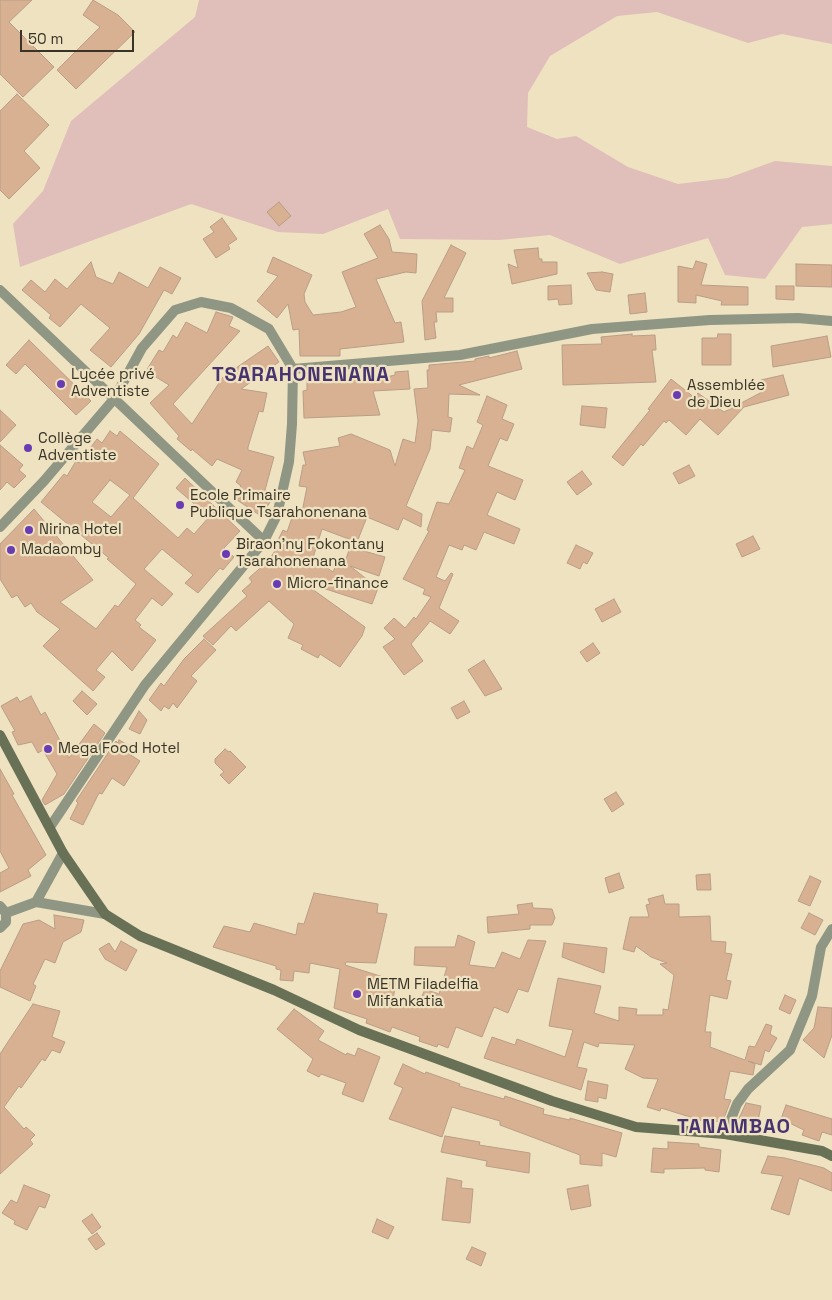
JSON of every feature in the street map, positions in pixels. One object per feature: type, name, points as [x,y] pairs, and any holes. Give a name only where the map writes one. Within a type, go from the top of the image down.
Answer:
[{"type":"main road","points":[[0,735],[63,853],[105,914],[140,936],[274,990],[359,1030],[552,1101],[636,1127],[725,1134],[822,1152],[832,1156]]},
{"type":"street","points":[[0,290],[264,540]]},
{"type":"street","points":[[0,527],[44,481],[114,399],[142,348],[175,310],[201,302],[231,308],[269,329],[293,369],[289,462],[277,515],[264,540],[145,684],[50,828]]},
{"type":"street","points":[[293,369],[460,355],[592,329],[710,320],[798,318],[832,321]]},
{"type":"street","points":[[36,902],[63,853]]},
{"type":"street","points":[[0,928],[6,922],[3,910],[36,902],[105,914]]},
{"type":"street","points":[[725,1134],[737,1104],[748,1089],[790,1050],[812,996],[821,947],[832,929]]},
{"type":"shaded area","points":[[199,0],[832,0],[832,44],[782,34],[748,43],[657,12],[617,16],[550,56],[528,93],[527,127],[557,139],[576,136],[628,167],[678,184],[728,178],[775,161],[832,166],[832,224],[802,227],[765,279],[725,275],[708,238],[620,264],[550,235],[499,240],[400,239],[388,209],[323,234],[278,232],[191,204],[20,267],[13,224],[43,191],[71,121],[195,17]]},
{"type":"building","points":[[0,0],[32,0],[9,22],[54,67],[23,97],[0,74]]},
{"type":"building","points":[[93,0],[118,15],[135,32],[76,89],[57,70],[100,27],[83,15]]},
{"type":"building","points":[[17,94],[49,125],[24,151],[40,168],[9,199],[0,190],[0,111]]},
{"type":"building","points":[[279,202],[291,216],[279,226],[267,212]]},
{"type":"building","points":[[222,218],[237,239],[228,245],[230,249],[216,258],[203,239],[214,232],[210,227]]},
{"type":"building","points":[[380,225],[389,239],[392,252],[417,254],[416,273],[406,272],[376,279],[395,323],[401,322],[404,342],[340,349],[340,356],[300,356],[299,329],[293,330],[288,304],[277,318],[257,301],[278,276],[267,272],[273,257],[312,275],[304,294],[305,302],[313,315],[341,312],[356,307],[342,272],[378,258],[364,234]]},
{"type":"building","points":[[451,245],[466,253],[444,298],[453,298],[453,312],[436,312],[437,322],[434,322],[436,338],[425,340],[422,301]]},
{"type":"building","points":[[538,248],[539,259],[542,259],[542,262],[557,262],[557,274],[512,284],[508,264],[518,268],[514,250]]},
{"type":"building","points":[[696,261],[707,264],[701,285],[748,287],[748,305],[721,305],[722,301],[696,295],[696,303],[678,302],[678,266],[693,269]]},
{"type":"building","points":[[91,262],[96,277],[113,284],[119,272],[148,288],[160,267],[181,278],[172,294],[164,290],[139,334],[111,367],[90,350],[110,328],[81,304],[60,327],[49,318],[51,315],[22,290],[31,280],[45,292],[55,279],[67,289]]},
{"type":"building","points":[[796,264],[832,265],[832,287],[796,286]]},
{"type":"building","points":[[602,272],[613,274],[610,292],[596,290],[587,273]]},
{"type":"building","points":[[571,285],[572,304],[559,305],[558,299],[548,300],[548,286]]},
{"type":"building","points":[[776,286],[794,286],[794,300],[776,299]]},
{"type":"building","points":[[645,293],[647,312],[630,314],[628,295]]},
{"type":"building","points":[[216,312],[233,317],[229,326],[240,331],[173,404],[192,424],[223,377],[268,346],[279,362],[241,389],[267,393],[263,412],[259,411],[248,447],[248,450],[274,457],[265,490],[274,496],[261,516],[234,498],[241,486],[236,482],[242,470],[217,459],[212,466],[192,449],[191,451],[177,439],[179,436],[150,403],[169,385],[146,371],[159,350],[163,352],[173,335],[177,338],[186,322],[207,333]]},
{"type":"building","points":[[632,334],[632,336],[655,335],[656,350],[652,350],[656,382],[563,385],[562,345],[602,344],[601,337]]},
{"type":"building","points":[[718,334],[731,334],[731,365],[702,365],[702,338],[717,338]]},
{"type":"building","points":[[827,336],[831,357],[773,367],[771,346]]},
{"type":"building","points":[[29,340],[91,401],[76,415],[25,364],[16,374],[6,365]]},
{"type":"building","points":[[517,351],[522,369],[459,385],[480,395],[449,394],[448,417],[452,418],[450,432],[432,430],[430,449],[406,506],[422,514],[421,527],[403,518],[398,530],[367,517],[357,542],[322,529],[313,558],[333,572],[336,565],[343,568],[350,547],[385,557],[379,576],[350,566],[378,588],[372,604],[301,581],[365,627],[362,636],[340,667],[320,654],[318,658],[301,649],[303,645],[288,638],[294,624],[269,601],[236,631],[231,626],[213,645],[203,636],[247,596],[242,591],[252,582],[249,578],[269,560],[280,543],[277,542],[283,530],[287,532],[295,509],[302,512],[307,487],[299,486],[303,465],[306,465],[303,452],[340,446],[338,438],[351,434],[390,450],[395,466],[403,439],[415,443],[418,421],[414,389],[428,388],[427,370],[429,370],[429,365],[475,361],[475,359],[489,356],[489,358]]},
{"type":"building","points":[[408,371],[410,389],[373,391],[380,415],[304,418],[303,391],[307,390],[307,381],[344,379],[364,375],[366,382],[395,375],[395,372]]},
{"type":"building","points":[[783,375],[789,395],[744,407],[718,435],[700,419],[686,435],[669,420],[666,423],[664,421],[643,446],[641,444],[623,466],[612,457],[650,410],[648,409],[671,379],[695,398],[698,393],[724,412],[764,391],[761,380]]},
{"type":"building","points":[[487,396],[507,405],[502,419],[514,424],[507,441],[500,438],[488,466],[523,480],[515,500],[497,492],[487,515],[520,529],[514,544],[484,532],[476,550],[464,545],[462,550],[449,545],[436,577],[445,581],[451,573],[453,574],[439,608],[459,621],[450,634],[430,621],[411,644],[423,661],[404,675],[383,647],[395,639],[384,628],[394,618],[405,628],[414,617],[416,619],[431,597],[423,594],[425,589],[403,579],[429,531],[427,530],[437,502],[449,504],[465,470],[459,468],[467,446],[473,449],[483,425],[477,422]]},
{"type":"building","points":[[582,406],[607,408],[605,428],[580,425]]},
{"type":"building","points":[[0,410],[16,425],[0,442]]},
{"type":"building","points":[[110,431],[117,436],[120,431],[159,464],[133,498],[178,538],[187,528],[194,534],[209,517],[176,488],[185,478],[240,531],[224,548],[234,557],[223,570],[220,568],[198,593],[185,583],[193,575],[162,549],[144,569],[173,594],[162,606],[152,598],[135,620],[141,625],[139,627],[156,640],[132,671],[112,651],[96,670],[105,677],[93,691],[43,646],[60,629],[37,612],[31,603],[25,607],[17,595],[12,598],[0,579],[0,544],[34,509],[93,580],[60,602],[96,629],[115,605],[118,607],[136,584],[107,559],[109,558],[41,502],[64,474],[67,476],[76,461],[79,463],[97,439],[102,443]],"holes":[[[110,480],[130,495],[111,517],[92,502]]]},
{"type":"building","points":[[0,445],[23,465],[19,470],[26,476],[14,488],[7,482],[0,490]]},
{"type":"building","points":[[689,465],[695,476],[679,484],[673,473]]},
{"type":"building","points":[[582,471],[592,484],[577,495],[567,482]]},
{"type":"building","points":[[753,536],[760,549],[742,557],[736,544]]},
{"type":"building","points":[[576,545],[593,553],[587,564],[583,562],[580,569],[567,563]]},
{"type":"building","points":[[614,599],[621,612],[602,622],[595,609]]},
{"type":"building","points":[[204,639],[216,650],[191,676],[197,681],[177,708],[173,703],[169,709],[164,706],[161,711],[149,700],[161,683],[164,686],[184,659]]},
{"type":"building","points":[[593,643],[600,653],[587,662],[580,652]]},
{"type":"building","points":[[484,660],[502,689],[485,696],[468,670]]},
{"type":"building","points":[[82,691],[97,704],[87,715],[73,701]]},
{"type":"building","points":[[31,696],[41,715],[45,712],[69,758],[94,724],[105,733],[64,794],[45,805],[42,800],[57,774],[43,750],[38,753],[32,742],[18,745],[12,732],[15,731],[1,706],[17,697],[20,702]]},
{"type":"building","points":[[464,701],[470,712],[457,719],[451,708]]},
{"type":"building","points":[[139,711],[147,720],[140,734],[129,729]]},
{"type":"building","points":[[119,740],[130,746],[126,752],[140,761],[124,786],[112,778],[102,794],[99,793],[83,825],[70,819],[78,803],[76,801],[116,741],[118,743]]},
{"type":"building","points":[[225,749],[230,751],[246,767],[229,784],[220,775],[224,772],[215,763],[215,759]]},
{"type":"building","points":[[0,769],[14,794],[12,795],[46,855],[28,870],[31,876],[0,892],[0,873],[9,868],[0,851]]},
{"type":"building","points":[[616,792],[624,804],[612,812],[604,799]]},
{"type":"building","points":[[619,873],[624,888],[609,893],[605,878]]},
{"type":"building","points":[[710,874],[711,890],[697,890],[696,875]]},
{"type":"building","points":[[810,876],[821,881],[810,906],[798,901]]},
{"type":"building","points":[[314,893],[378,904],[377,913],[387,914],[376,963],[346,962],[345,965],[396,981],[393,1000],[417,1008],[425,989],[439,994],[447,967],[414,965],[415,947],[455,947],[458,935],[475,942],[469,965],[495,968],[502,952],[520,959],[528,940],[546,941],[528,992],[518,989],[508,1013],[494,1007],[482,1037],[456,1027],[448,1048],[438,1044],[437,1047],[419,1041],[420,1037],[392,1027],[390,1032],[366,1023],[367,1019],[334,1008],[340,969],[310,963],[309,973],[294,971],[293,981],[280,980],[281,970],[276,969],[276,966],[213,947],[224,926],[250,932],[254,923],[296,935],[298,923],[304,924]]},
{"type":"building","points":[[663,895],[665,904],[679,904],[679,917],[710,916],[711,941],[726,942],[725,953],[732,954],[726,980],[731,981],[727,999],[710,995],[705,1032],[711,1032],[710,1047],[745,1060],[749,1046],[755,1047],[766,1024],[772,1026],[770,1034],[777,1038],[769,1052],[765,1050],[761,1065],[748,1061],[755,1064],[753,1075],[730,1071],[724,1099],[731,1100],[722,1123],[704,1118],[703,1121],[661,1108],[660,1111],[647,1107],[658,1079],[643,1078],[625,1069],[635,1045],[599,1043],[598,1047],[584,1042],[577,1067],[587,1069],[581,1090],[484,1058],[492,1037],[515,1045],[517,1039],[565,1057],[573,1030],[549,1026],[558,978],[601,986],[594,1013],[619,1021],[619,1007],[637,1009],[636,1015],[663,1015],[663,1009],[668,1010],[674,975],[660,964],[667,963],[651,957],[636,946],[634,952],[623,949],[630,917],[649,917],[646,905],[650,904],[648,899]]},
{"type":"building","points":[[532,903],[533,908],[552,909],[555,918],[552,925],[530,925],[530,929],[488,933],[487,917],[519,914],[517,905]]},
{"type":"building","points":[[809,913],[823,920],[815,935],[801,928]]},
{"type":"building","points":[[54,915],[84,920],[81,932],[63,942],[55,963],[45,959],[33,984],[36,986],[30,1001],[0,987],[0,971],[23,924],[39,920],[55,929]]},
{"type":"building","points":[[121,941],[137,950],[126,971],[105,959],[99,949],[109,943],[115,952]]},
{"type":"building","points":[[564,943],[607,948],[604,973],[562,957]]},
{"type":"building","points":[[785,995],[796,1000],[790,1014],[779,1009]]},
{"type":"building","points":[[33,1004],[60,1011],[52,1037],[65,1042],[60,1053],[52,1050],[45,1061],[42,1059],[21,1088],[19,1086],[4,1107],[24,1129],[26,1127],[35,1135],[30,1140],[33,1144],[0,1174],[0,1054]]},
{"type":"building","points":[[818,1007],[832,1008],[832,1035],[824,1058],[803,1040],[814,1028]]},
{"type":"building","points":[[294,1009],[324,1031],[318,1040],[346,1055],[347,1053],[355,1056],[358,1048],[380,1057],[363,1102],[342,1094],[346,1083],[321,1074],[319,1077],[307,1071],[313,1059],[277,1029]]},
{"type":"building","points":[[403,1064],[425,1074],[426,1072],[460,1084],[459,1086],[504,1099],[505,1096],[544,1109],[543,1114],[570,1120],[570,1118],[622,1133],[616,1157],[602,1153],[602,1166],[580,1164],[580,1155],[500,1125],[500,1121],[452,1107],[442,1137],[389,1119],[403,1088],[394,1084]]},
{"type":"building","points":[[588,1081],[608,1085],[606,1099],[598,1097],[598,1102],[585,1100]]},
{"type":"building","points":[[746,1103],[761,1106],[757,1126],[737,1123]]},
{"type":"building","points":[[786,1105],[832,1119],[832,1135],[822,1132],[819,1141],[802,1135],[804,1130],[781,1119]]},
{"type":"building","points":[[445,1136],[480,1142],[479,1145],[530,1153],[529,1173],[486,1166],[487,1161],[441,1152]]},
{"type":"building","points":[[668,1142],[699,1144],[699,1147],[721,1150],[719,1172],[705,1170],[705,1168],[664,1169],[664,1173],[651,1172],[653,1148],[668,1149]]},
{"type":"building","points":[[768,1156],[785,1158],[824,1168],[832,1173],[832,1191],[799,1178],[789,1215],[771,1209],[783,1176],[761,1173]]},
{"type":"building","points":[[447,1178],[462,1181],[461,1188],[473,1189],[470,1223],[442,1220]]},
{"type":"building","points":[[24,1185],[50,1195],[45,1208],[39,1206],[27,1230],[14,1224],[15,1221],[2,1213],[11,1200],[17,1203]]},
{"type":"building","points":[[588,1185],[591,1206],[571,1210],[567,1189]]},
{"type":"building","points":[[92,1214],[101,1227],[92,1234],[82,1221]]},
{"type":"building","points":[[377,1219],[394,1227],[388,1239],[372,1232]]},
{"type":"building","points":[[97,1233],[105,1244],[96,1250],[88,1239]]},
{"type":"building","points":[[472,1247],[486,1253],[481,1266],[466,1259]]},
{"type":"place","name":"Lycée privé Adventiste","points":[[61,384]]},
{"type":"place","name":"Assemblée de Dieu","points":[[677,395]]},
{"type":"place","name":"Collège Adventiste","points":[[28,448]]},
{"type":"place","name":"Ecole Primaire Publique Tsarahonenana","points":[[180,505]]},
{"type":"place","name":"Nirina Hotel","points":[[29,530]]},
{"type":"place","name":"Madaomby","points":[[11,550]]},
{"type":"place","name":"Biraon'ny Fokontany Tsarahonenana","points":[[226,554]]},
{"type":"place","name":"Micro-finance","points":[[277,584]]},
{"type":"place","name":"Mega Food Hotel","points":[[48,749]]},
{"type":"place","name":"METM Filadelfia Mifankatia","points":[[357,994]]},
{"type":"district","name":"TSARAHONENANA","points":[[301,376]]},
{"type":"district","name":"TANAMBAO","points":[[734,1128]]}]
